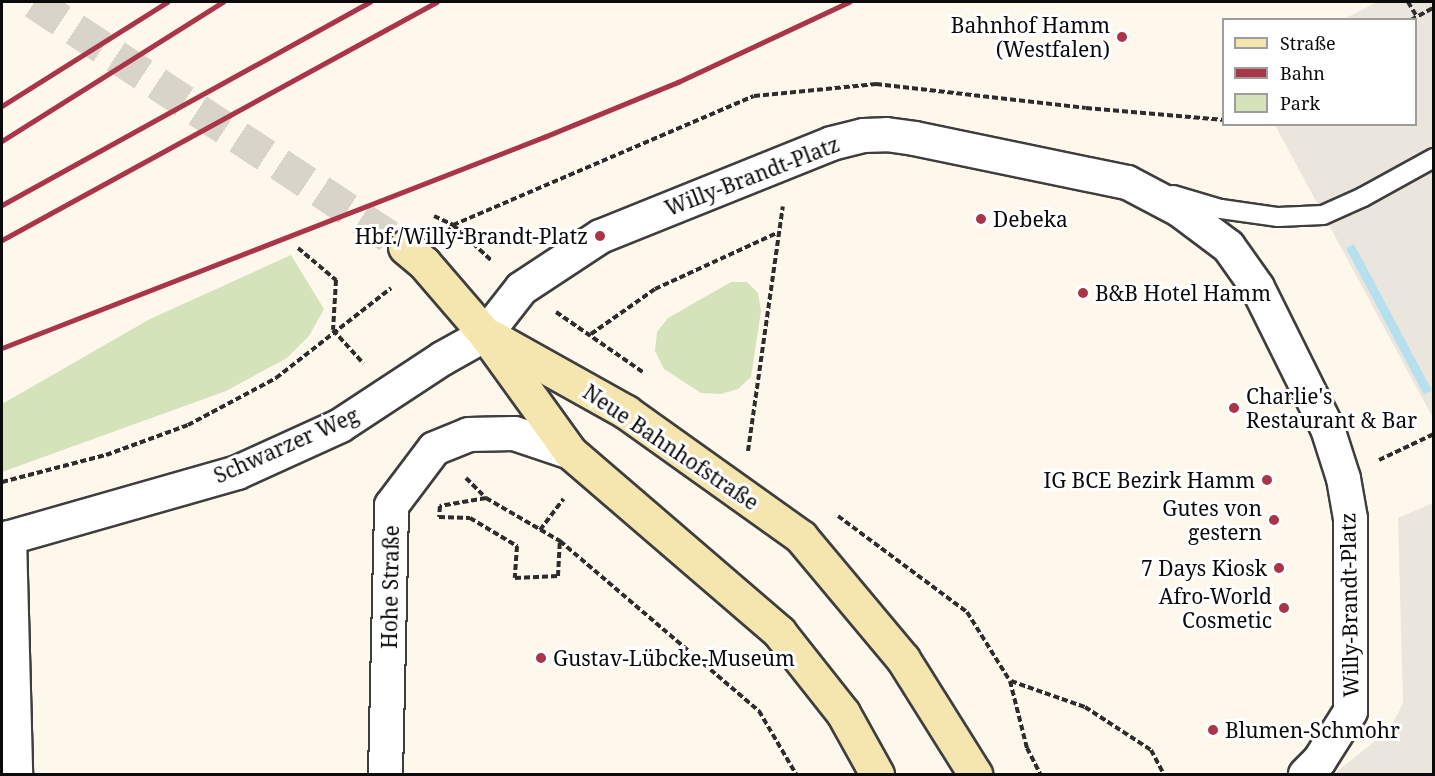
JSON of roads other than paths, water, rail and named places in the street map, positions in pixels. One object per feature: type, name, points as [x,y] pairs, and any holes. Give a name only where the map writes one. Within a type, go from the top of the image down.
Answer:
[{"type":"main road","points":[[415,255],[485,334],[570,452],[779,632],[843,713],[877,774]]},
{"type":"main road","name":"Neue Bahnhofstraße","points":[[485,334],[626,412],[743,493],[801,537],[903,659],[975,774]]},
{"type":"street","name":"Willy-Brandt-Platz","points":[[485,334],[521,288],[589,242],[793,157],[842,140],[886,134],[1011,156],[1127,182],[1180,210],[1228,246],[1257,287],[1327,428],[1343,478],[1350,518],[1350,711],[1319,760],[1305,774]]},
{"type":"street","name":"Schwarzer Weg","points":[[5,538],[237,472],[340,425],[442,358],[485,334]]},
{"type":"street","name":"Hohe Straße","points":[[385,774],[391,505],[434,448],[468,434],[514,433],[570,452]]},
{"type":"street","points":[[5,538],[15,774]]},
{"type":"lane","name":"Willy-Brandt-Platz","points":[[1127,182],[1221,209],[1278,218],[1323,215],[1363,197],[1434,158]]},
{"type":"water","points":[[1354,244],[1432,391],[1424,395],[1346,248]]},
{"type":"tunnel","points":[[34,2],[405,247]]},
{"type":"railway","points":[[2,106],[167,2]]},
{"type":"railway","points":[[2,141],[223,2]]},
{"type":"railway","points":[[2,205],[370,2]]},
{"type":"railway","points":[[2,240],[436,2]]},
{"type":"railway","points":[[2,348],[544,137],[678,82],[849,2]]},
{"type":"place","name":"Bahnhof Hamm (Westfalen)","points":[[1122,37]]},
{"type":"place","name":"Debeka","points":[[981,219]]},
{"type":"place","name":"Hbf./Willy-Brandt-Platz","points":[[600,236]]},
{"type":"place","name":"B&B Hotel Hamm","points":[[1083,293]]},
{"type":"place","name":"Charlie's Restaurant & Bar","points":[[1234,408]]},
{"type":"place","name":"IG BCE Bezirk Hamm","points":[[1267,480]]},
{"type":"place","name":"Gutes von gestern","points":[[1274,520]]},
{"type":"place","name":"7 Days Kiosk","points":[[1279,568]]},
{"type":"place","name":"Afro-World Cosmetic","points":[[1284,608]]},
{"type":"place","name":"Gustav-Lübcke-Museum","points":[[541,658]]},
{"type":"place","name":"Blumen-Schmohr","points":[[1213,730]]}]
